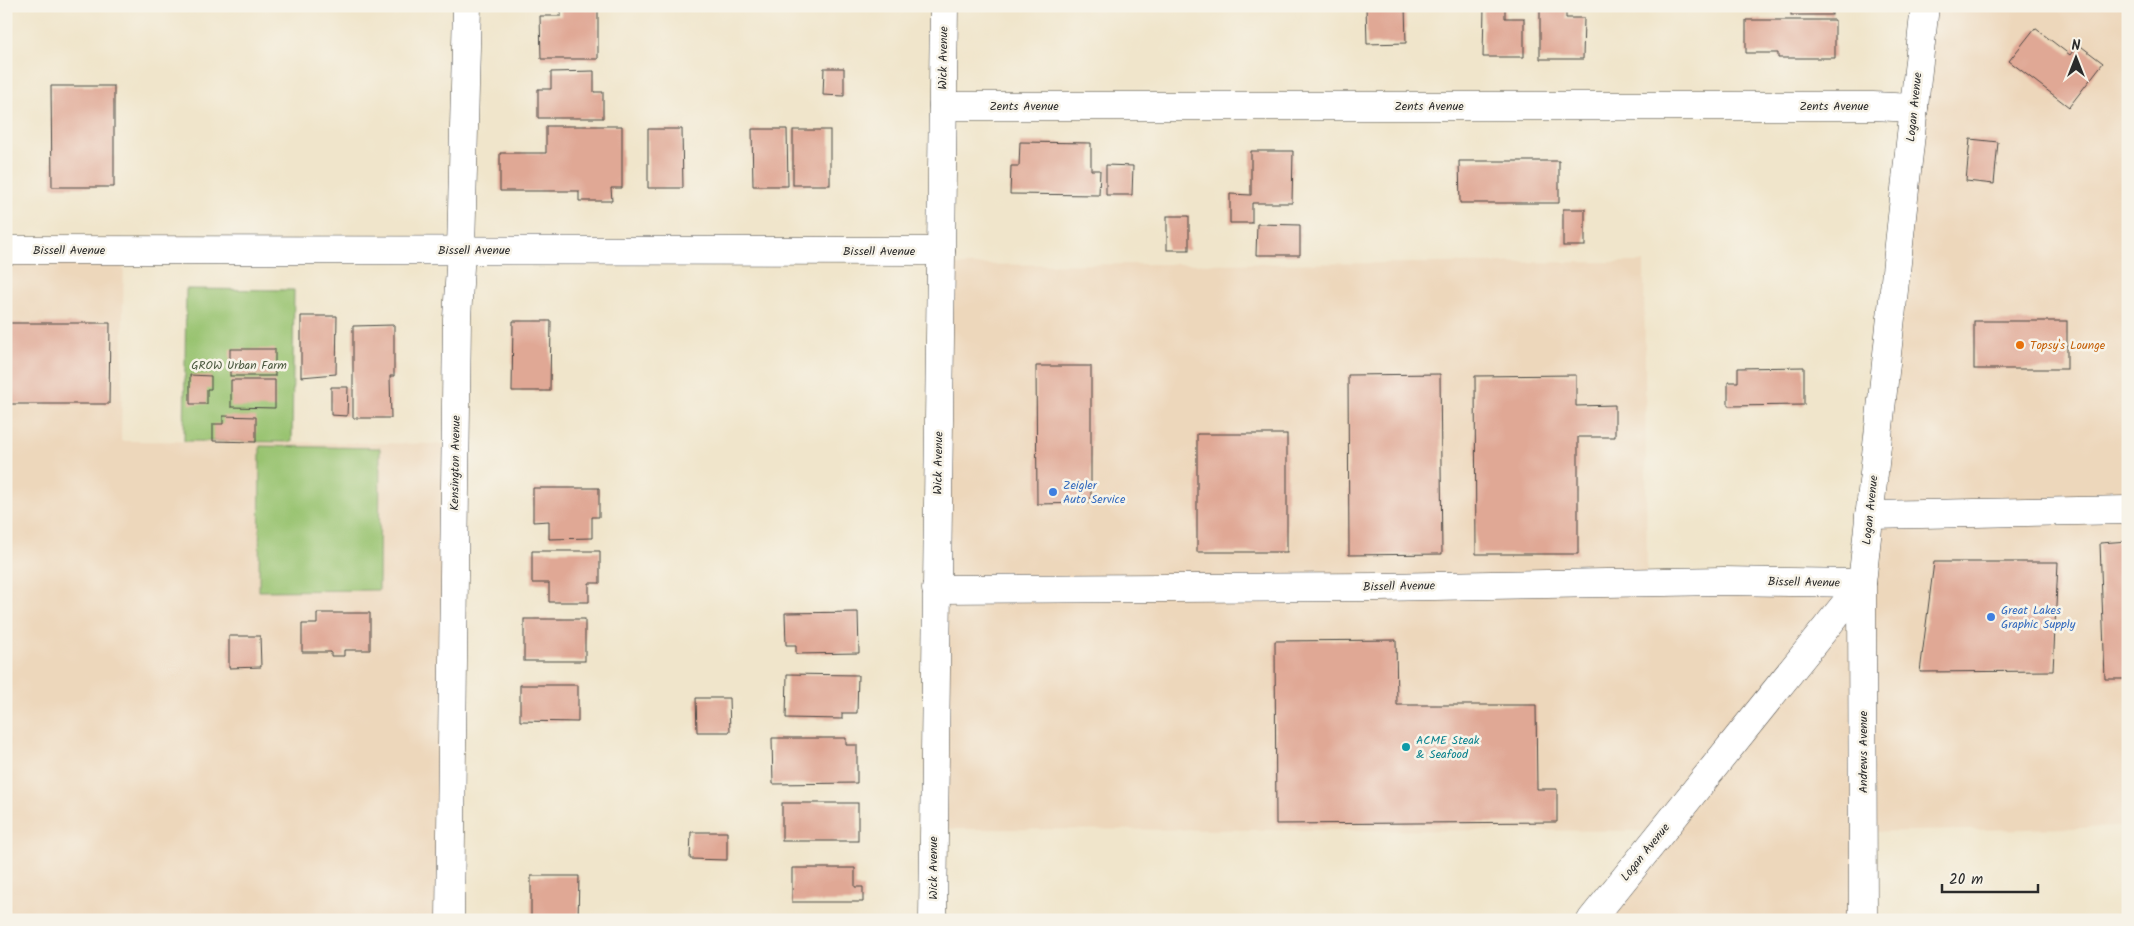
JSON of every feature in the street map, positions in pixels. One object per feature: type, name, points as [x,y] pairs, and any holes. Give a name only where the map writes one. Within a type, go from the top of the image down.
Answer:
[{"type":"street","name":"Kensington Avenue","points":[[450,920],[457,318],[461,250],[466,6]]},
{"type":"street","name":"Wick Avenue","points":[[933,920],[944,6]]},
{"type":"street","name":"Logan Avenue","points":[[1591,920],[1862,583],[1925,6]]},
{"type":"street","name":"Zents Avenue","points":[[942,106],[1873,106],[1914,108]]},
{"type":"street","name":"Bissell Avenue","points":[[6,250],[941,251]]},
{"type":"street","points":[[1869,515],[2128,510]]},
{"type":"street","name":"Bissell Avenue","points":[[936,589],[1380,586],[1723,581],[1862,583]]},
{"type":"street","name":"Andrews Avenue","points":[[1862,583],[1863,920]]},
{"type":"shaded area","points":[[1925,6],[2128,6],[2128,827],[1863,832],[1863,920],[1591,920],[1661,831],[934,829],[941,265],[1644,262],[1647,582],[1862,583]]},
{"type":"shaded area","points":[[6,250],[124,250],[121,441],[456,444],[450,920],[6,920]]},
{"type":"green space","name":"GROW Urban Farm","points":[[186,289],[294,290],[292,442],[184,441]]},
{"type":"green space","points":[[260,446],[380,448],[379,590],[259,591]]},
{"type":"building","points":[[561,6],[598,6],[598,59],[541,59],[540,16],[561,16]]},
{"type":"building","points":[[1366,6],[1405,6],[1406,43],[1367,44]]},
{"type":"building","points":[[1484,6],[1505,6],[1505,18],[1524,18],[1524,57],[1483,57]]},
{"type":"building","points":[[1540,6],[1566,6],[1566,18],[1584,18],[1583,59],[1540,59]]},
{"type":"building","points":[[1791,6],[1832,6],[1832,15],[1791,15]]},
{"type":"building","points":[[1746,20],[1835,20],[1835,58],[1778,58],[1778,53],[1746,53]]},
{"type":"building","points":[[2035,28],[2070,55],[2078,44],[2103,63],[2069,107],[2009,61]]},
{"type":"building","points":[[824,68],[844,68],[844,96],[823,95]]},
{"type":"building","points":[[594,71],[594,92],[603,92],[603,118],[538,118],[538,89],[551,89],[551,72]]},
{"type":"building","points":[[51,86],[114,86],[114,187],[52,187]]},
{"type":"building","points":[[546,126],[622,126],[622,188],[611,188],[612,201],[579,201],[579,191],[500,191],[500,153],[546,153]]},
{"type":"building","points":[[648,129],[682,129],[683,188],[648,188]]},
{"type":"building","points":[[752,129],[787,129],[788,186],[753,186]]},
{"type":"building","points":[[793,130],[830,130],[830,185],[793,185]]},
{"type":"building","points":[[1970,139],[1998,142],[1994,184],[1966,181]]},
{"type":"building","points":[[1020,142],[1091,143],[1091,170],[1100,170],[1099,195],[1010,194],[1011,166],[1019,166]]},
{"type":"building","points":[[1251,151],[1293,151],[1292,203],[1252,203],[1252,223],[1230,223],[1230,194],[1251,195]]},
{"type":"building","points":[[1459,161],[1559,161],[1559,203],[1460,203]]},
{"type":"building","points":[[1106,165],[1133,166],[1132,195],[1106,195]]},
{"type":"building","points":[[1563,209],[1585,209],[1585,246],[1563,246]]},
{"type":"building","points":[[1167,216],[1189,216],[1189,250],[1167,250]]},
{"type":"building","points":[[1257,224],[1300,225],[1300,255],[1256,255]]},
{"type":"building","points":[[301,316],[337,316],[336,374],[301,377]]},
{"type":"building","points":[[513,321],[551,321],[550,391],[512,391]]},
{"type":"building","name":"Topsy's Lounge","points":[[1974,321],[2067,321],[2067,369],[1974,369]]},
{"type":"building","points":[[6,323],[110,323],[109,404],[6,404]]},
{"type":"building","points":[[394,325],[394,376],[390,376],[391,418],[353,418],[353,326]]},
{"type":"building","points":[[230,349],[275,349],[275,376],[230,376]]},
{"type":"building","points":[[1036,366],[1091,366],[1091,503],[1037,504]]},
{"type":"building","points":[[1804,367],[1804,405],[1728,406],[1728,382],[1738,382],[1738,368]]},
{"type":"building","points":[[1440,374],[1442,554],[1349,555],[1348,375]]},
{"type":"building","points":[[190,375],[211,376],[211,389],[207,389],[207,404],[190,404]]},
{"type":"building","points":[[1576,375],[1576,406],[1615,405],[1615,437],[1578,437],[1578,554],[1476,554],[1475,376]]},
{"type":"building","points":[[231,380],[275,380],[275,408],[231,407]]},
{"type":"building","points":[[331,387],[348,387],[347,416],[331,415]]},
{"type":"building","points":[[223,416],[256,417],[256,442],[213,441],[213,424],[223,424]]},
{"type":"building","points":[[1197,434],[1287,434],[1287,552],[1197,552]]},
{"type":"building","points":[[533,488],[599,488],[599,517],[592,517],[592,538],[549,539],[549,521],[533,522]]},
{"type":"building","points":[[2128,541],[2128,679],[2105,679],[2100,543]]},
{"type":"building","points":[[532,551],[600,551],[600,583],[589,583],[589,602],[549,602],[549,583],[532,583]]},
{"type":"building","name":"Great Lakes Graphic Supply","points":[[1934,562],[2058,562],[2053,671],[1920,672]]},
{"type":"building","points":[[858,612],[859,653],[796,654],[796,645],[786,645],[785,613]]},
{"type":"building","points":[[317,613],[370,613],[370,650],[344,650],[344,656],[331,656],[331,652],[302,652],[302,624],[317,624]]},
{"type":"building","points":[[524,619],[585,619],[585,661],[524,661]]},
{"type":"building","points":[[229,636],[260,636],[261,667],[229,668]]},
{"type":"building","name":"ACME Steak & Seafood","points":[[1396,640],[1397,705],[1536,705],[1537,789],[1557,789],[1557,822],[1276,824],[1275,641]]},
{"type":"building","points":[[787,674],[858,675],[857,713],[842,713],[842,719],[786,718]]},
{"type":"building","points":[[520,685],[578,685],[578,722],[520,721]]},
{"type":"building","points":[[696,698],[729,698],[730,732],[697,732]]},
{"type":"building","points":[[772,738],[846,738],[846,745],[857,745],[857,783],[773,784]]},
{"type":"building","points":[[782,803],[858,803],[858,841],[782,841]]},
{"type":"building","points":[[691,832],[727,832],[727,860],[690,859]]},
{"type":"building","points":[[792,868],[855,868],[855,887],[863,887],[863,902],[792,902]]},
{"type":"building","points":[[531,876],[579,876],[578,920],[531,919]]},
{"type":"place","name":"Topsy's Lounge","points":[[2020,345]]},
{"type":"place","name":"Zeigler Auto Service","points":[[1053,492]]},
{"type":"place","name":"Great Lakes Graphic Supply","points":[[1991,617]]},
{"type":"place","name":"ACME Steak & Seafood","points":[[1406,747]]}]
